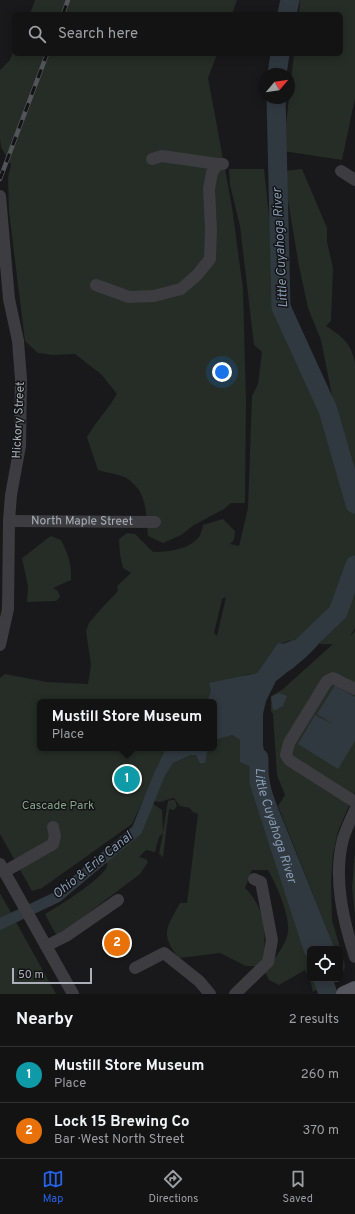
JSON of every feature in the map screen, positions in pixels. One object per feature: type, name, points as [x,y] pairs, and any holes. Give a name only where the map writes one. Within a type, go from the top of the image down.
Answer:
[{"type":"street","points":[[96,285],[129,297],[154,296],[181,289],[197,275],[210,259],[211,230],[209,189],[212,173],[220,164],[162,156],[152,160]]},
{"type":"street","name":"Hickory Street","points":[[0,196],[9,299],[18,341],[21,378],[20,446],[11,495],[9,521],[8,609],[0,645]]},
{"type":"street","name":"North Maple Street","points":[[9,521],[155,522]]},
{"type":"street","points":[[355,689],[333,678],[327,681],[290,744],[286,755],[289,760],[355,802]]},
{"type":"street","points":[[355,810],[343,839],[339,879],[343,915],[355,957]]},
{"type":"street","points":[[53,827],[55,836],[53,844],[2,868],[73,994]]},
{"type":"street","points":[[235,994],[268,962],[272,940],[261,882],[254,879]]},
{"type":"street","points":[[46,946],[66,936],[118,900]]},
{"type":"street","points":[[136,968],[164,953],[199,981],[210,994]]},
{"type":"green space","points":[[35,0],[237,0],[233,12],[31,12]]},
{"type":"green space","points":[[300,0],[355,0],[355,98],[342,160],[283,151],[288,104],[295,104],[295,68],[292,68],[294,56],[343,56],[343,12],[299,12]]},
{"type":"green space","points":[[12,54],[12,56],[216,56],[208,78],[232,207],[243,289],[246,401],[245,503],[231,503],[224,509],[194,525],[181,535],[163,543],[148,536],[145,505],[143,498],[135,485],[125,477],[98,470],[87,437],[117,394],[101,374],[75,354],[53,355],[38,353],[25,341],[9,212],[8,177],[11,165],[1,147],[0,138],[0,70],[10,60]]},
{"type":"green space","name":"Cascade Park","points":[[229,169],[264,169],[277,292],[280,304],[281,299],[281,307],[328,410],[338,444],[330,455],[341,441],[321,340],[308,308],[299,266],[283,171],[302,169],[327,228],[327,242],[333,268],[331,321],[326,326],[349,345],[355,363],[355,628],[350,636],[355,631],[355,792],[338,831],[333,854],[331,880],[332,920],[340,946],[334,946],[278,806],[285,795],[277,775],[273,714],[271,711],[271,696],[283,689],[333,644],[321,644],[302,640],[287,641],[272,653],[257,673],[245,675],[211,690],[208,699],[37,699],[37,751],[165,751],[159,765],[173,763],[191,755],[206,754],[207,751],[217,751],[217,738],[232,735],[240,740],[240,762],[251,766],[259,782],[312,946],[307,946],[307,974],[305,970],[279,985],[269,980],[265,972],[285,943],[288,925],[282,900],[268,870],[252,870],[245,888],[258,905],[261,915],[265,945],[263,966],[246,966],[220,953],[179,958],[169,943],[167,930],[172,918],[180,903],[187,903],[198,814],[193,812],[190,808],[180,806],[174,798],[157,802],[145,796],[132,824],[42,888],[32,891],[0,834],[0,678],[5,674],[47,682],[88,684],[91,665],[86,631],[89,623],[118,591],[117,586],[131,573],[123,568],[120,555],[119,539],[127,533],[135,534],[153,552],[170,551],[193,543],[198,538],[203,525],[223,519],[235,531],[234,540],[230,544],[239,546],[248,508],[252,396],[258,384],[262,352],[254,345],[240,226],[230,185]],"holes":[[[226,597],[217,636],[214,633],[222,599]]]},
{"type":"green space","points":[[51,536],[61,540],[68,555],[71,580],[53,588],[58,591],[60,597],[56,601],[27,602],[28,586],[22,558]]},
{"type":"green space","points":[[175,800],[177,806],[174,810],[169,809],[163,857],[159,854],[163,833],[159,837],[155,852],[146,850],[139,857],[146,859],[148,862],[140,874],[59,935],[55,933],[45,914],[89,885],[104,872],[107,866],[107,851],[117,840],[126,836],[138,820],[143,808],[153,804],[162,810],[163,832],[168,801]]},
{"type":"green space","points":[[355,851],[355,915],[352,888]]},
{"type":"green space","points":[[0,893],[56,994],[0,994]]},
{"type":"green space","points":[[343,958],[345,965],[344,972],[343,970]]},
{"type":"green space","points":[[311,982],[324,982],[325,985],[313,992]]},
{"type":"water","points":[[293,640],[318,645],[304,659],[276,681],[266,701],[263,714],[263,745],[272,793],[334,946],[312,946],[259,782],[251,767],[240,762],[240,740],[232,735],[217,739],[217,699],[208,699],[211,690],[209,683],[257,673],[278,643],[283,644]]},
{"type":"water","points":[[335,685],[355,697],[355,741],[338,769],[298,744],[315,715],[334,725],[317,714]]},
{"type":"water","points":[[279,693],[287,696],[283,706],[273,710],[271,697]]},
{"type":"water","points":[[165,751],[207,751],[205,763],[200,763],[196,755],[191,755],[173,763],[158,765]]},
{"type":"waterway","name":"Little Cuyahoga River","points":[[287,12],[290,0]]},
{"type":"waterway","name":"Little Cuyahoga River","points":[[278,68],[280,56]]},
{"type":"waterway","name":"Little Cuyahoga River","points":[[276,104],[281,307],[328,410],[355,504]]},
{"type":"waterway","name":"Little Cuyahoga River","points":[[287,661],[338,612],[355,565]]},
{"type":"waterway","name":"Ohio & Erie Canal","points":[[0,924],[57,897],[137,830],[160,773],[174,751]]},
{"type":"waterway","name":"Little Cuyahoga River","points":[[259,758],[259,782],[312,946]]},
{"type":"waterway","name":"Little Cuyahoga River","points":[[324,982],[328,994]]},
{"type":"railway","points":[[64,12],[68,0]]},
{"type":"railway","points":[[0,179],[46,56]]},
{"type":"place","name":"Mustill Store Museum","points":[[127,779]]},
{"type":"place","name":"Lock 15 Brewing Co","points":[[117,943]]}]
